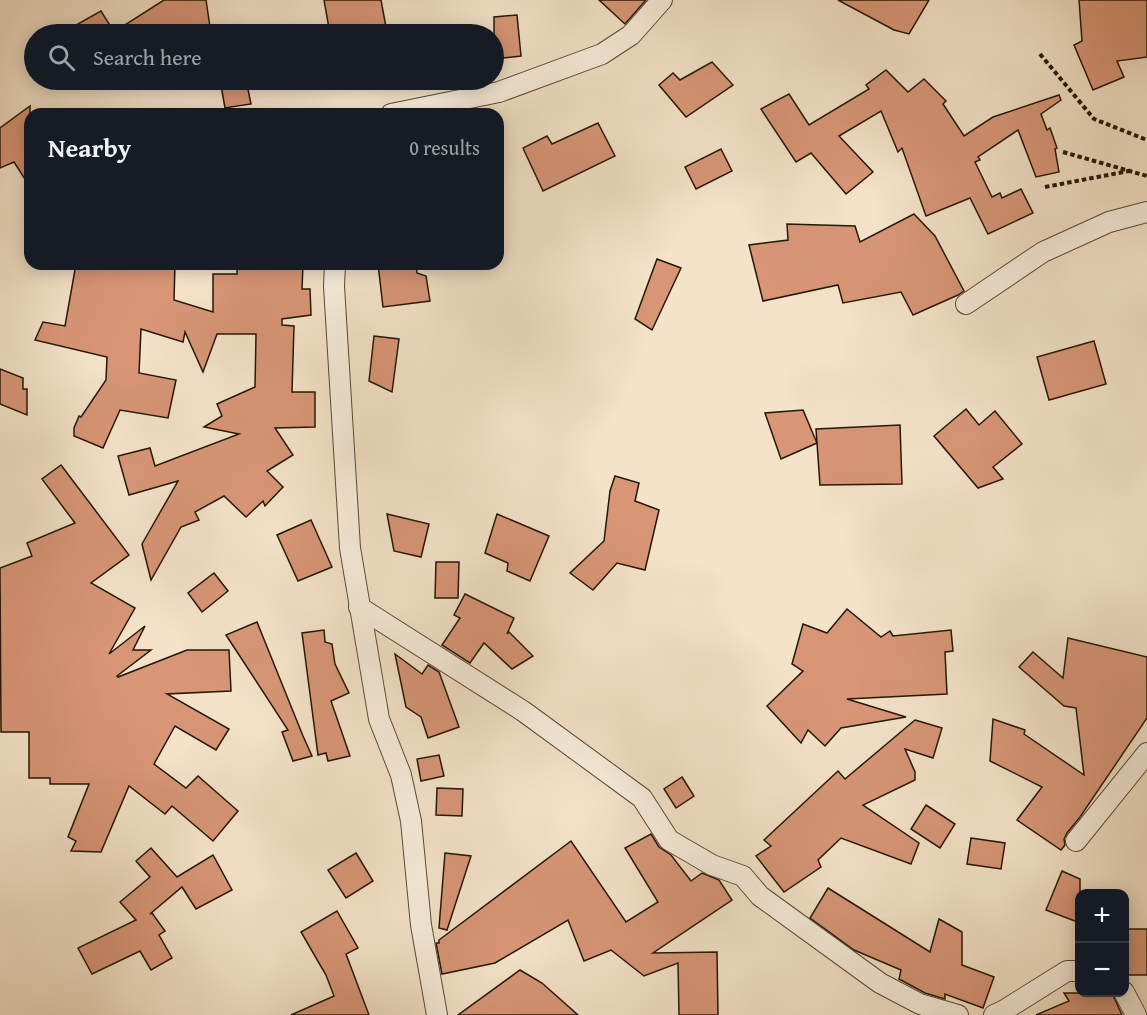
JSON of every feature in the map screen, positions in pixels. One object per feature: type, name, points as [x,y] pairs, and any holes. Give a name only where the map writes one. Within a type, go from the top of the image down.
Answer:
[{"type":"street","points":[[420,108],[499,92],[602,54],[631,35],[662,0]]},
{"type":"street","points":[[966,304],[1043,252],[1109,222],[1147,212]]},
{"type":"street","points":[[335,270],[350,549],[379,719],[400,775],[411,821],[421,925],[437,1015]]},
{"type":"street","points":[[359,608],[523,711],[642,798],[669,840],[712,865],[743,876],[760,896],[880,983],[920,1004],[958,1015]]},
{"type":"street","points":[[1076,841],[1147,753]]},
{"type":"street","points":[[994,1015],[1067,971],[1075,971]]},
{"type":"street","points":[[1126,997],[1136,1015]]},
{"type":"path","points":[[1040,54],[1094,119],[1147,140]]},
{"type":"path","points":[[1063,152],[1147,176]]},
{"type":"path","points":[[1045,187],[1130,171]]},
{"type":"building","points":[[164,0],[206,0],[210,24],[126,24]]},
{"type":"building","points":[[324,0],[381,0],[385,24],[328,24]]},
{"type":"building","points":[[599,0],[646,0],[625,24]]},
{"type":"building","points":[[838,0],[929,0],[909,34],[894,30]]},
{"type":"building","points":[[1079,0],[1147,0],[1147,57],[1117,61],[1124,77],[1093,90],[1074,45],[1082,41]]},
{"type":"building","points":[[101,11],[109,24],[78,24]]},
{"type":"building","points":[[517,15],[521,56],[504,58],[504,24],[494,24],[494,17]]},
{"type":"building","points":[[712,62],[733,85],[686,117],[659,85],[673,73],[680,80]]},
{"type":"building","points":[[886,70],[908,92],[924,79],[946,101],[943,104],[964,136],[993,117],[1059,95],[1061,100],[1041,114],[1047,130],[1050,128],[1057,148],[1055,149],[1059,172],[1036,177],[1018,130],[978,157],[980,160],[975,162],[992,197],[1000,193],[1002,198],[1021,189],[1033,213],[988,234],[970,198],[926,216],[902,148],[898,152],[881,111],[839,136],[873,172],[846,194],[811,153],[796,162],[761,109],[789,94],[809,125],[869,89],[866,85]]},
{"type":"building","points":[[222,90],[248,90],[251,104],[225,108]]},
{"type":"building","points":[[24,110],[24,178],[14,162],[0,168],[0,128]]},
{"type":"building","points":[[598,123],[615,156],[543,191],[523,148],[547,136],[552,144]]},
{"type":"building","points":[[721,149],[732,171],[696,189],[685,167]]},
{"type":"building","points":[[914,214],[935,236],[964,291],[958,295],[913,315],[901,292],[843,303],[838,285],[763,301],[749,245],[788,240],[787,224],[855,226],[860,242]]},
{"type":"building","points":[[657,259],[681,268],[652,330],[635,319]]},
{"type":"building","points":[[75,270],[175,270],[174,300],[213,312],[213,274],[237,274],[237,270],[303,270],[302,289],[310,289],[311,315],[282,319],[282,325],[294,326],[292,392],[315,392],[315,427],[275,428],[293,455],[267,471],[283,487],[265,506],[263,501],[246,517],[224,496],[195,512],[199,520],[181,527],[151,580],[142,544],[178,481],[129,495],[118,456],[150,448],[155,466],[239,434],[204,427],[222,416],[217,404],[255,387],[256,334],[217,334],[203,372],[185,332],[183,342],[141,329],[139,373],[176,380],[168,418],[120,410],[103,448],[74,436],[74,428],[79,416],[81,417],[106,380],[107,357],[35,340],[43,322],[65,326]]},
{"type":"building","points":[[379,270],[417,270],[417,273],[426,276],[430,301],[383,307]]},
{"type":"building","points":[[374,336],[399,339],[392,392],[369,381]]},
{"type":"building","points":[[1094,341],[1106,384],[1049,400],[1037,357]]},
{"type":"building","points":[[0,369],[23,378],[23,389],[27,389],[27,415],[0,404]]},
{"type":"building","points":[[966,409],[979,425],[995,411],[1022,444],[993,467],[1003,479],[978,488],[934,436]]},
{"type":"building","points":[[803,410],[817,443],[781,459],[765,413]]},
{"type":"building","points":[[900,425],[902,484],[820,485],[816,429]]},
{"type":"building","points":[[61,465],[129,555],[91,583],[135,608],[109,654],[145,626],[133,650],[151,650],[117,676],[187,650],[229,650],[231,691],[167,694],[229,729],[216,750],[175,726],[154,764],[186,788],[198,776],[238,811],[213,841],[172,806],[165,814],[129,786],[101,852],[71,851],[76,841],[68,837],[89,784],[50,784],[50,778],[29,778],[29,732],[1,732],[0,568],[32,556],[27,543],[75,523],[42,479]]},
{"type":"building","points":[[615,476],[639,483],[635,501],[659,510],[645,570],[617,563],[593,590],[570,573],[604,541],[610,491]]},
{"type":"building","points":[[387,514],[429,524],[421,557],[394,551]]},
{"type":"building","points":[[497,514],[549,536],[530,581],[507,571],[508,563],[485,553]]},
{"type":"building","points":[[311,520],[332,567],[298,581],[277,535]]},
{"type":"building","points":[[436,562],[459,562],[458,598],[435,598]]},
{"type":"building","points":[[214,573],[228,591],[202,612],[188,593]]},
{"type":"building","points":[[465,594],[514,618],[507,634],[509,632],[533,656],[512,669],[484,643],[470,663],[442,645],[460,618],[454,615]]},
{"type":"building","points":[[847,609],[881,637],[890,631],[893,636],[951,630],[953,651],[945,652],[947,694],[847,699],[906,717],[841,728],[825,746],[808,730],[801,743],[767,706],[803,671],[792,664],[803,624],[827,633]]},
{"type":"building","points":[[257,622],[312,756],[293,761],[282,732],[288,730],[226,635]]},
{"type":"building","points":[[324,630],[325,642],[332,644],[335,664],[349,693],[331,701],[350,756],[328,761],[326,753],[318,755],[302,633]]},
{"type":"building","points":[[1068,638],[1147,657],[1147,718],[1067,833],[1064,839],[1065,845],[1061,850],[1017,820],[1042,787],[990,761],[993,719],[1025,730],[1024,734],[1084,775],[1076,708],[1064,706],[1019,667],[1033,652],[1063,678]]},
{"type":"building","points":[[395,654],[422,674],[428,665],[439,672],[459,727],[428,738],[421,717],[406,707]]},
{"type":"building","points":[[915,720],[942,728],[933,758],[905,749],[915,772],[915,780],[863,805],[919,843],[911,864],[841,838],[818,860],[821,867],[784,892],[756,856],[771,846],[764,840],[838,771],[845,779]]},
{"type":"building","points":[[439,755],[444,776],[421,781],[417,759]]},
{"type":"building","points":[[682,777],[694,796],[676,808],[664,789]]},
{"type":"building","points":[[437,788],[463,789],[462,816],[436,815]]},
{"type":"building","points":[[926,805],[955,824],[940,848],[911,829]]},
{"type":"building","points":[[651,834],[659,847],[671,855],[691,881],[702,873],[719,880],[732,900],[653,953],[717,952],[718,1015],[679,1015],[678,963],[644,976],[611,950],[584,961],[568,920],[495,963],[442,974],[436,943],[439,943],[439,940],[571,841],[626,922],[658,902],[625,848]]},
{"type":"building","points":[[971,838],[1005,843],[1001,869],[967,864]]},
{"type":"building","points":[[151,848],[177,877],[213,855],[232,890],[196,909],[182,887],[150,914],[152,913],[165,931],[159,935],[172,958],[151,970],[140,951],[92,974],[78,948],[136,920],[120,902],[150,877],[136,861]]},
{"type":"building","points":[[356,853],[373,881],[346,898],[328,870]]},
{"type":"building","points":[[445,853],[471,856],[447,930],[439,928]]},
{"type":"building","points":[[1062,871],[1080,879],[1080,889],[1075,889],[1075,921],[1046,910]]},
{"type":"building","points":[[828,888],[930,952],[939,919],[962,932],[962,965],[994,977],[983,1008],[945,994],[945,999],[925,993],[899,979],[901,970],[854,950],[810,918]]},
{"type":"building","points":[[337,911],[358,948],[346,954],[369,1015],[291,1015],[334,996],[326,975],[301,932]]},
{"type":"building","points":[[1129,929],[1147,929],[1147,975],[1129,975]]},
{"type":"building","points":[[520,970],[542,983],[578,1015],[458,1015]]},
{"type":"building","points":[[1064,993],[1075,993],[1075,997],[1114,997],[1122,1015],[1036,1015],[1069,1001]]}]
